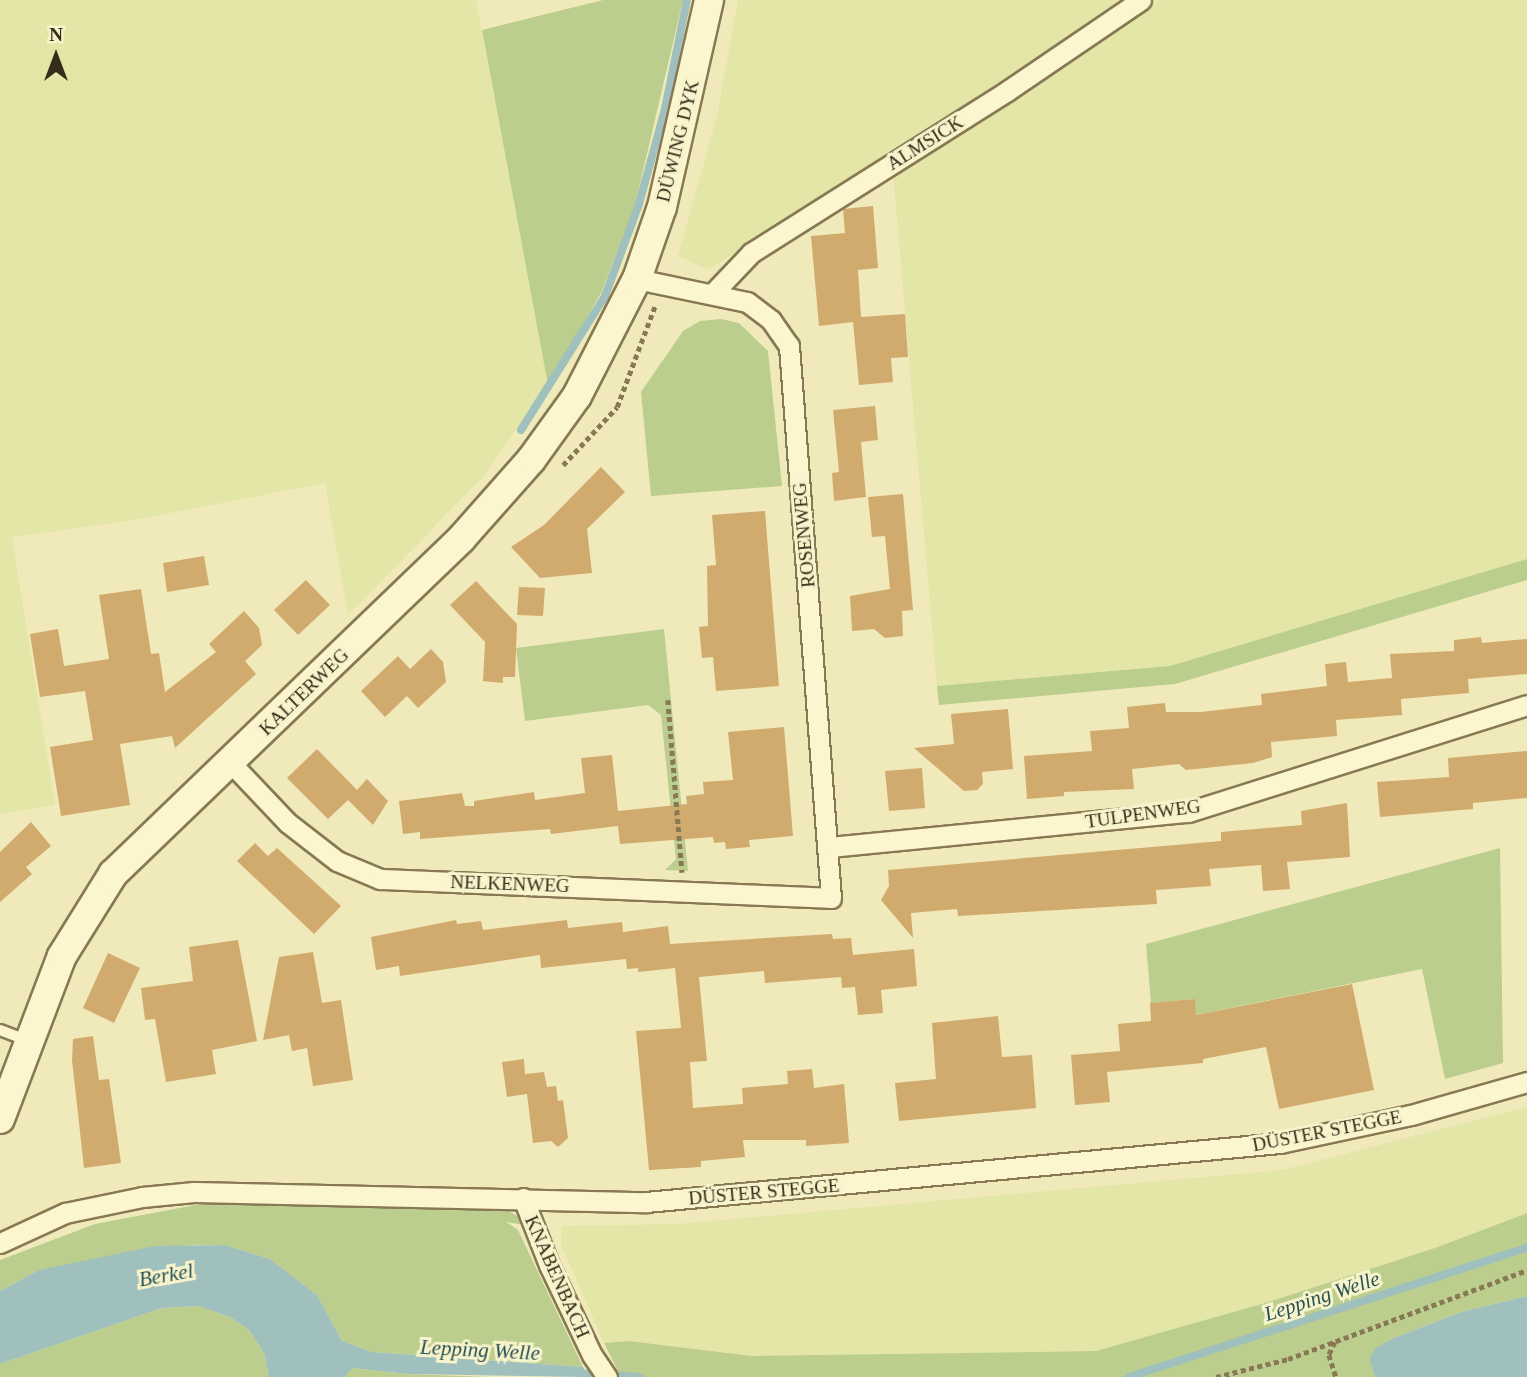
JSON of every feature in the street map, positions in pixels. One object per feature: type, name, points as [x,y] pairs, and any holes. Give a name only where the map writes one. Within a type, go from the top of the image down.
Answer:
[{"type":"street","name":"DÜWING DYK","points":[[637,279],[678,146],[709,0]]},
{"type":"street","name":"ALMSICK","points":[[713,292],[751,253],[1007,91],[1141,0]]},
{"type":"street","name":"ROSENWEG","points":[[637,279],[713,292],[747,302],[771,320],[789,346],[831,898]]},
{"type":"street","name":"KALTERWEG","points":[[0,1119],[27,1041],[62,956],[113,874],[391,610],[513,481],[577,396],[637,279]]},
{"type":"street","name":"TULPENWEG","points":[[829,847],[1188,813],[1527,705]]},
{"type":"street","name":"NELKENWEG","points":[[231,763],[307,839],[337,862],[380,879],[831,898]]},
{"type":"street","name":"DÜSTER STEGGE","points":[[0,1243],[65,1213],[142,1197],[194,1192],[646,1202],[1280,1143],[1411,1115],[1527,1082]]},
{"type":"street","name":"KNABENBACH","points":[[523,1198],[592,1355],[607,1377]]},
{"type":"lane","points":[[0,1031],[27,1041]]},
{"type":"path","points":[[668,700],[683,890]]},
{"type":"path","points":[[1216,1377],[1335,1341],[1527,1270]]},
{"type":"path","points":[[1335,1341],[1329,1355],[1336,1377]]},
{"type":"green space","points":[[0,0],[476,0],[548,385],[481,479],[348,615],[325,483],[129,521],[12,537],[55,805],[0,814]]},
{"type":"green space","points":[[603,0],[683,0],[635,205],[602,291],[548,385],[482,30]]},
{"type":"green space","points":[[738,0],[1124,0],[998,88],[707,270],[678,256],[717,116]]},
{"type":"green space","points":[[1159,0],[1527,0],[1527,559],[1170,666],[937,686],[893,172]]},
{"type":"green space","points":[[721,319],[739,323],[768,351],[782,486],[651,496],[641,392],[683,331],[700,321]]},
{"type":"green space","points":[[1527,559],[1527,580],[1175,684],[939,705],[937,686],[1170,666]]},
{"type":"green space","points":[[664,629],[688,871],[665,870],[676,859],[661,715],[648,705],[525,721],[516,648]]},
{"type":"green space","points":[[1500,848],[1503,1063],[1445,1079],[1422,969],[1196,1015],[1194,999],[1151,1003],[1146,944]]},
{"type":"green space","points":[[1527,1107],[1527,1213],[1435,1248],[1265,1303],[1096,1351],[752,1356],[629,1341],[604,1343],[561,1245],[562,1226],[678,1224],[1282,1170]]},
{"type":"green space","points":[[288,1201],[503,1208],[517,1216],[524,1225],[506,1222],[518,1230],[583,1367],[372,1352],[342,1341],[317,1295],[270,1259],[225,1245],[192,1245],[39,1270],[0,1291],[0,1260],[95,1224],[211,1202]]},
{"type":"green space","points":[[1527,1213],[1527,1296],[1461,1312],[1394,1338],[1371,1359],[1375,1377],[621,1377],[604,1343],[629,1341],[752,1356],[1096,1351],[1265,1303],[1435,1248]]},
{"type":"green space","points":[[200,1306],[230,1317],[249,1330],[264,1353],[269,1377],[0,1377],[0,1364],[162,1308]]},
{"type":"green space","points":[[351,1368],[408,1374],[489,1377],[345,1377]]},
{"type":"water","name":"Berkel","points":[[225,1245],[270,1259],[317,1295],[342,1341],[372,1352],[583,1367],[588,1377],[408,1374],[352,1368],[345,1377],[269,1377],[264,1353],[249,1330],[230,1317],[199,1306],[162,1308],[0,1364],[0,1291],[39,1270],[155,1246]]},
{"type":"water","points":[[1527,1296],[1527,1377],[1375,1377],[1370,1359],[1374,1349],[1394,1338],[1461,1312]]},
{"type":"building","points":[[873,206],[878,268],[858,270],[861,317],[905,314],[908,357],[891,358],[893,382],[859,385],[853,322],[819,326],[811,236],[845,233],[843,209]]},
{"type":"building","points":[[875,406],[878,440],[861,442],[866,497],[834,501],[832,473],[839,472],[833,410]]},
{"type":"building","points":[[601,467],[625,492],[587,529],[592,573],[540,578],[511,547],[544,525]]},
{"type":"building","points":[[903,494],[913,610],[902,611],[903,636],[885,638],[874,629],[852,631],[850,596],[890,589],[885,536],[872,537],[868,497]]},
{"type":"building","points":[[765,511],[779,686],[716,691],[713,657],[702,658],[699,627],[708,626],[707,566],[716,565],[712,515]]},
{"type":"building","points":[[204,556],[209,585],[167,592],[163,563]]},
{"type":"building","points":[[306,580],[330,605],[298,635],[274,610]]},
{"type":"building","points":[[476,581],[517,624],[515,677],[503,677],[503,683],[483,681],[485,642],[450,605]]},
{"type":"building","points":[[519,587],[545,588],[543,616],[517,615]]},
{"type":"building","points":[[141,589],[151,654],[159,653],[165,692],[216,652],[209,644],[244,611],[259,628],[262,645],[245,661],[256,674],[175,748],[172,736],[120,744],[130,805],[61,816],[50,747],[93,740],[85,691],[40,697],[30,634],[58,629],[64,666],[109,659],[99,595]]},
{"type":"building","points":[[1481,637],[1482,643],[1527,639],[1527,674],[1468,679],[1469,693],[1401,699],[1402,715],[1336,720],[1337,736],[1271,742],[1272,757],[1253,763],[1186,770],[1179,764],[1132,769],[1134,789],[1064,792],[1064,796],[1027,799],[1024,756],[1092,751],[1090,731],[1129,728],[1127,707],[1165,703],[1166,712],[1201,712],[1262,705],[1261,694],[1327,686],[1325,664],[1346,662],[1348,682],[1392,678],[1390,654],[1454,651],[1454,640]]},
{"type":"building","points":[[431,649],[443,662],[446,682],[418,708],[407,696],[385,717],[361,691],[398,656],[410,669]]},
{"type":"building","points":[[1008,709],[1013,769],[982,772],[983,784],[977,790],[964,791],[914,748],[954,744],[951,714]]},
{"type":"building","points":[[784,727],[793,836],[749,840],[750,847],[726,849],[725,842],[714,843],[713,837],[620,844],[618,826],[551,834],[550,829],[420,839],[420,832],[403,834],[399,801],[462,793],[465,806],[474,806],[474,801],[534,792],[535,800],[585,793],[581,758],[612,755],[618,811],[687,804],[686,796],[704,794],[703,782],[733,780],[728,732]]},
{"type":"building","points":[[317,749],[357,790],[367,779],[388,801],[373,825],[348,800],[328,819],[287,778]]},
{"type":"building","points":[[1527,751],[1527,798],[1473,803],[1473,809],[1380,817],[1377,782],[1449,777],[1448,758]]},
{"type":"building","points":[[922,768],[925,808],[889,811],[885,771]]},
{"type":"building","points":[[1347,803],[1350,857],[1287,862],[1290,889],[1263,891],[1261,865],[1209,869],[1211,886],[1156,890],[1157,904],[958,916],[957,909],[911,913],[913,938],[881,900],[889,886],[888,870],[1221,841],[1221,832],[1302,825],[1301,811]]},
{"type":"building","points":[[31,822],[51,846],[26,867],[32,874],[0,902],[0,852]]},
{"type":"building","points":[[255,843],[268,856],[277,848],[341,906],[314,934],[237,861]]},
{"type":"building","points":[[456,920],[457,924],[481,921],[483,930],[567,920],[568,928],[622,922],[623,932],[668,926],[670,944],[832,934],[833,939],[851,938],[853,955],[914,949],[917,986],[881,990],[883,1013],[858,1015],[855,987],[842,988],[841,977],[765,983],[764,971],[699,977],[707,1061],[690,1062],[693,1108],[743,1104],[742,1088],[788,1084],[787,1071],[812,1069],[814,1088],[844,1084],[849,1143],[806,1146],[806,1140],[743,1140],[745,1157],[701,1161],[701,1167],[649,1170],[636,1031],[681,1028],[675,968],[638,972],[638,968],[627,969],[626,959],[541,968],[540,955],[400,976],[399,966],[376,970],[371,937]]},
{"type":"building","points":[[238,940],[257,1041],[212,1050],[216,1074],[166,1082],[155,1019],[145,1020],[141,988],[193,981],[189,947]]},
{"type":"building","points":[[313,952],[322,1003],[341,1000],[353,1080],[313,1086],[307,1048],[292,1051],[289,1035],[263,1040],[279,957]]},
{"type":"building","points":[[108,953],[140,968],[114,1023],[83,1008]]},
{"type":"building","points":[[1352,984],[1374,1090],[1279,1109],[1266,1047],[1203,1059],[1203,1063],[1107,1072],[1110,1102],[1075,1105],[1071,1055],[1120,1051],[1118,1024],[1151,1021],[1150,1003],[1195,999],[1196,1015]]},
{"type":"building","points":[[998,1016],[1002,1057],[1032,1055],[1036,1108],[899,1121],[895,1083],[936,1079],[932,1023]]},
{"type":"building","points":[[93,1036],[99,1080],[109,1079],[121,1163],[84,1168],[72,1060],[73,1039]]},
{"type":"building","points":[[524,1059],[525,1074],[544,1072],[547,1087],[556,1086],[558,1101],[563,1100],[568,1138],[558,1147],[551,1141],[533,1143],[527,1094],[507,1097],[502,1062]]},
{"type":"waterway","points":[[521,430],[605,296],[639,204],[665,109],[687,0]]},
{"type":"waterway","name":"Lepping Welle","points":[[1129,1377],[1527,1248]]},
{"type":"waterway","name":"Lepping Welle","points":[[577,1373],[640,1377]]}]
